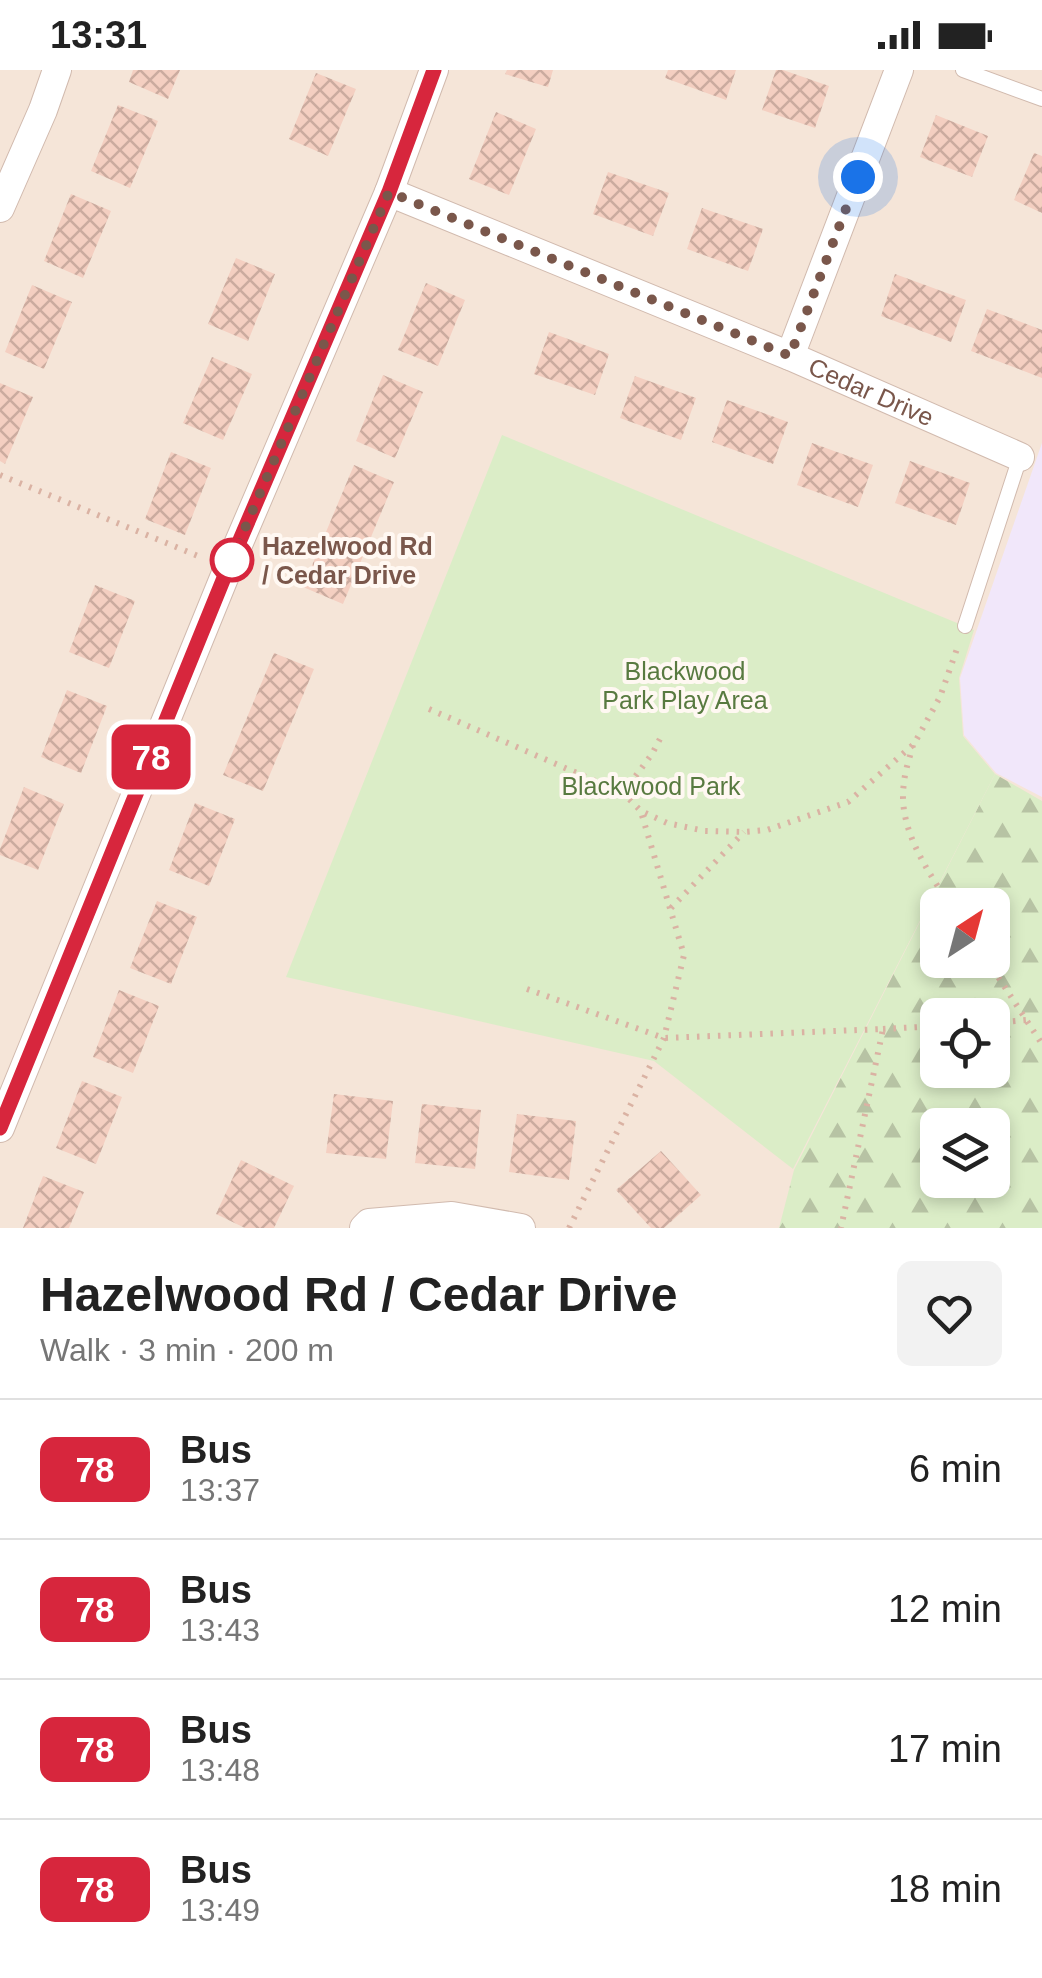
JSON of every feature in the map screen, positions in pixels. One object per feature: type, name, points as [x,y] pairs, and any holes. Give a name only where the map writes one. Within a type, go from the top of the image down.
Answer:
[{"type":"street","points":[[0,208],[57,70]]},
{"type":"street","points":[[0,1128],[228,568],[389,192],[434,70]]},
{"type":"street","points":[[790,356],[899,70]]},
{"type":"street","name":"Cedar Drive","points":[[389,192],[790,356],[1020,457]]},
{"type":"street","points":[[364,1228],[369,1222],[452,1216],[521,1228]]},
{"type":"lane","points":[[963,70],[1042,100]]},
{"type":"lane","points":[[964,626],[1020,457]]},
{"type":"path","points":[[0,475],[228,568]]},
{"type":"path","points":[[940,888],[914,843],[905,815],[903,786],[914,744],[940,697],[964,626]]},
{"type":"path","points":[[429,709],[623,792],[641,811],[667,823],[705,831],[767,830],[848,802],[914,744]]},
{"type":"path","points":[[623,792],[652,754],[662,733]]},
{"type":"path","points":[[569,1228],[664,1038],[684,955],[641,811]]},
{"type":"path","points":[[670,908],[744,832]]},
{"type":"path","points":[[998,978],[1042,1044]]},
{"type":"path","points":[[526,990],[664,1038],[920,1027]]},
{"type":"path","points":[[1010,1021],[1027,1020]]},
{"type":"path","points":[[841,1228],[883,1029]]},
{"type":"shaded area","points":[[0,70],[1042,70],[1042,1228],[0,1228]]},
{"type":"shaded area","points":[[1042,443],[1042,797],[996,773],[964,735],[960,678]]},
{"type":"green space","name":"Blackwood Park","points":[[502,435],[974,630],[959,678],[963,736],[995,774],[937,888],[920,888],[920,921],[793,1169],[654,1061],[286,977]]},
{"type":"green space","points":[[995,774],[1042,801],[1042,1228],[779,1228],[794,1170],[920,922],[920,978],[1010,978],[1010,888],[937,888]]},
{"type":"building","points":[[133,70],[180,70],[168,99],[129,82]]},
{"type":"building","points":[[507,70],[553,70],[548,87],[505,74]]},
{"type":"building","points":[[668,70],[736,70],[726,100],[665,78]]},
{"type":"building","points":[[776,70],[829,86],[815,128],[762,110]]},
{"type":"building","points":[[316,73],[356,89],[328,156],[289,139]]},
{"type":"building","points":[[118,105],[158,121],[130,188],[91,171]]},
{"type":"building","points":[[496,112],[536,129],[509,195],[469,179]]},
{"type":"building","points":[[936,115],[988,136],[972,177],[920,157]]},
{"type":"building","points":[[1034,153],[1042,156],[1042,213],[1014,200]]},
{"type":"building","points":[[608,172],[669,193],[653,236],[593,214]]},
{"type":"building","points":[[71,194],[111,211],[83,278],[44,261]]},
{"type":"building","points":[[702,208],[763,229],[748,271],[687,249]]},
{"type":"building","points":[[236,258],[275,274],[248,341],[208,324]]},
{"type":"building","points":[[895,274],[966,300],[951,342],[881,316]]},
{"type":"building","points":[[426,283],[465,300],[438,366],[398,350]]},
{"type":"building","points":[[32,285],[72,302],[44,369],[5,352]]},
{"type":"building","points":[[987,309],[1042,330],[1042,378],[971,351]]},
{"type":"building","points":[[549,332],[609,354],[595,395],[534,374]]},
{"type":"building","points":[[212,357],[252,374],[223,440],[183,423]]},
{"type":"building","points":[[383,375],[423,392],[395,458],[356,441]]},
{"type":"building","points":[[635,376],[696,398],[681,440],[620,418]]},
{"type":"building","points":[[0,383],[33,397],[5,464],[0,461]]},
{"type":"building","points":[[727,400],[788,422],[773,464],[712,442]]},
{"type":"building","points":[[812,443],[873,465],[858,507],[797,485]]},
{"type":"building","points":[[171,452],[211,468],[185,535],[145,519]]},
{"type":"building","points":[[910,461],[970,483],[956,525],[895,503]]},
{"type":"building","points":[[354,465],[394,482],[343,604],[303,587]]},
{"type":"building","points":[[95,585],[135,601],[109,668],[69,652]]},
{"type":"building","points":[[274,653],[314,669],[263,791],[223,775]]},
{"type":"building","points":[[67,690],[107,706],[81,773],[41,757]]},
{"type":"building","points":[[24,787],[64,804],[38,870],[0,855]]},
{"type":"building","points":[[195,803],[235,819],[209,886],[169,870]]},
{"type":"building","points":[[157,901],[197,917],[171,984],[130,968]]},
{"type":"building","points":[[119,990],[159,1006],[133,1073],[93,1057]]},
{"type":"building","points":[[82,1081],[122,1097],[96,1164],[56,1148]]},
{"type":"building","points":[[334,1094],[393,1101],[386,1159],[326,1153]]},
{"type":"building","points":[[422,1104],[481,1110],[475,1169],[415,1163]]},
{"type":"building","points":[[517,1114],[576,1121],[569,1180],[509,1172]]},
{"type":"building","points":[[661,1151],[701,1195],[664,1228],[651,1228],[616,1190]]},
{"type":"building","points":[[241,1160],[294,1186],[274,1228],[245,1228],[216,1214]]},
{"type":"building","points":[[43,1176],[84,1192],[69,1228],[23,1228]]},
{"type":"bus line","name":"78","points":[[0,1128],[228,568],[389,192],[434,70]]},
{"type":"place","name":"Hazelwood Rd / Cedar Drive","points":[[232,560]]},
{"type":"route","points":[[232,560],[228,568],[389,192],[790,356],[858,177]]},
{"type":"park label","name":"Blackwood Park Play Area","points":[[685,686]]}]
